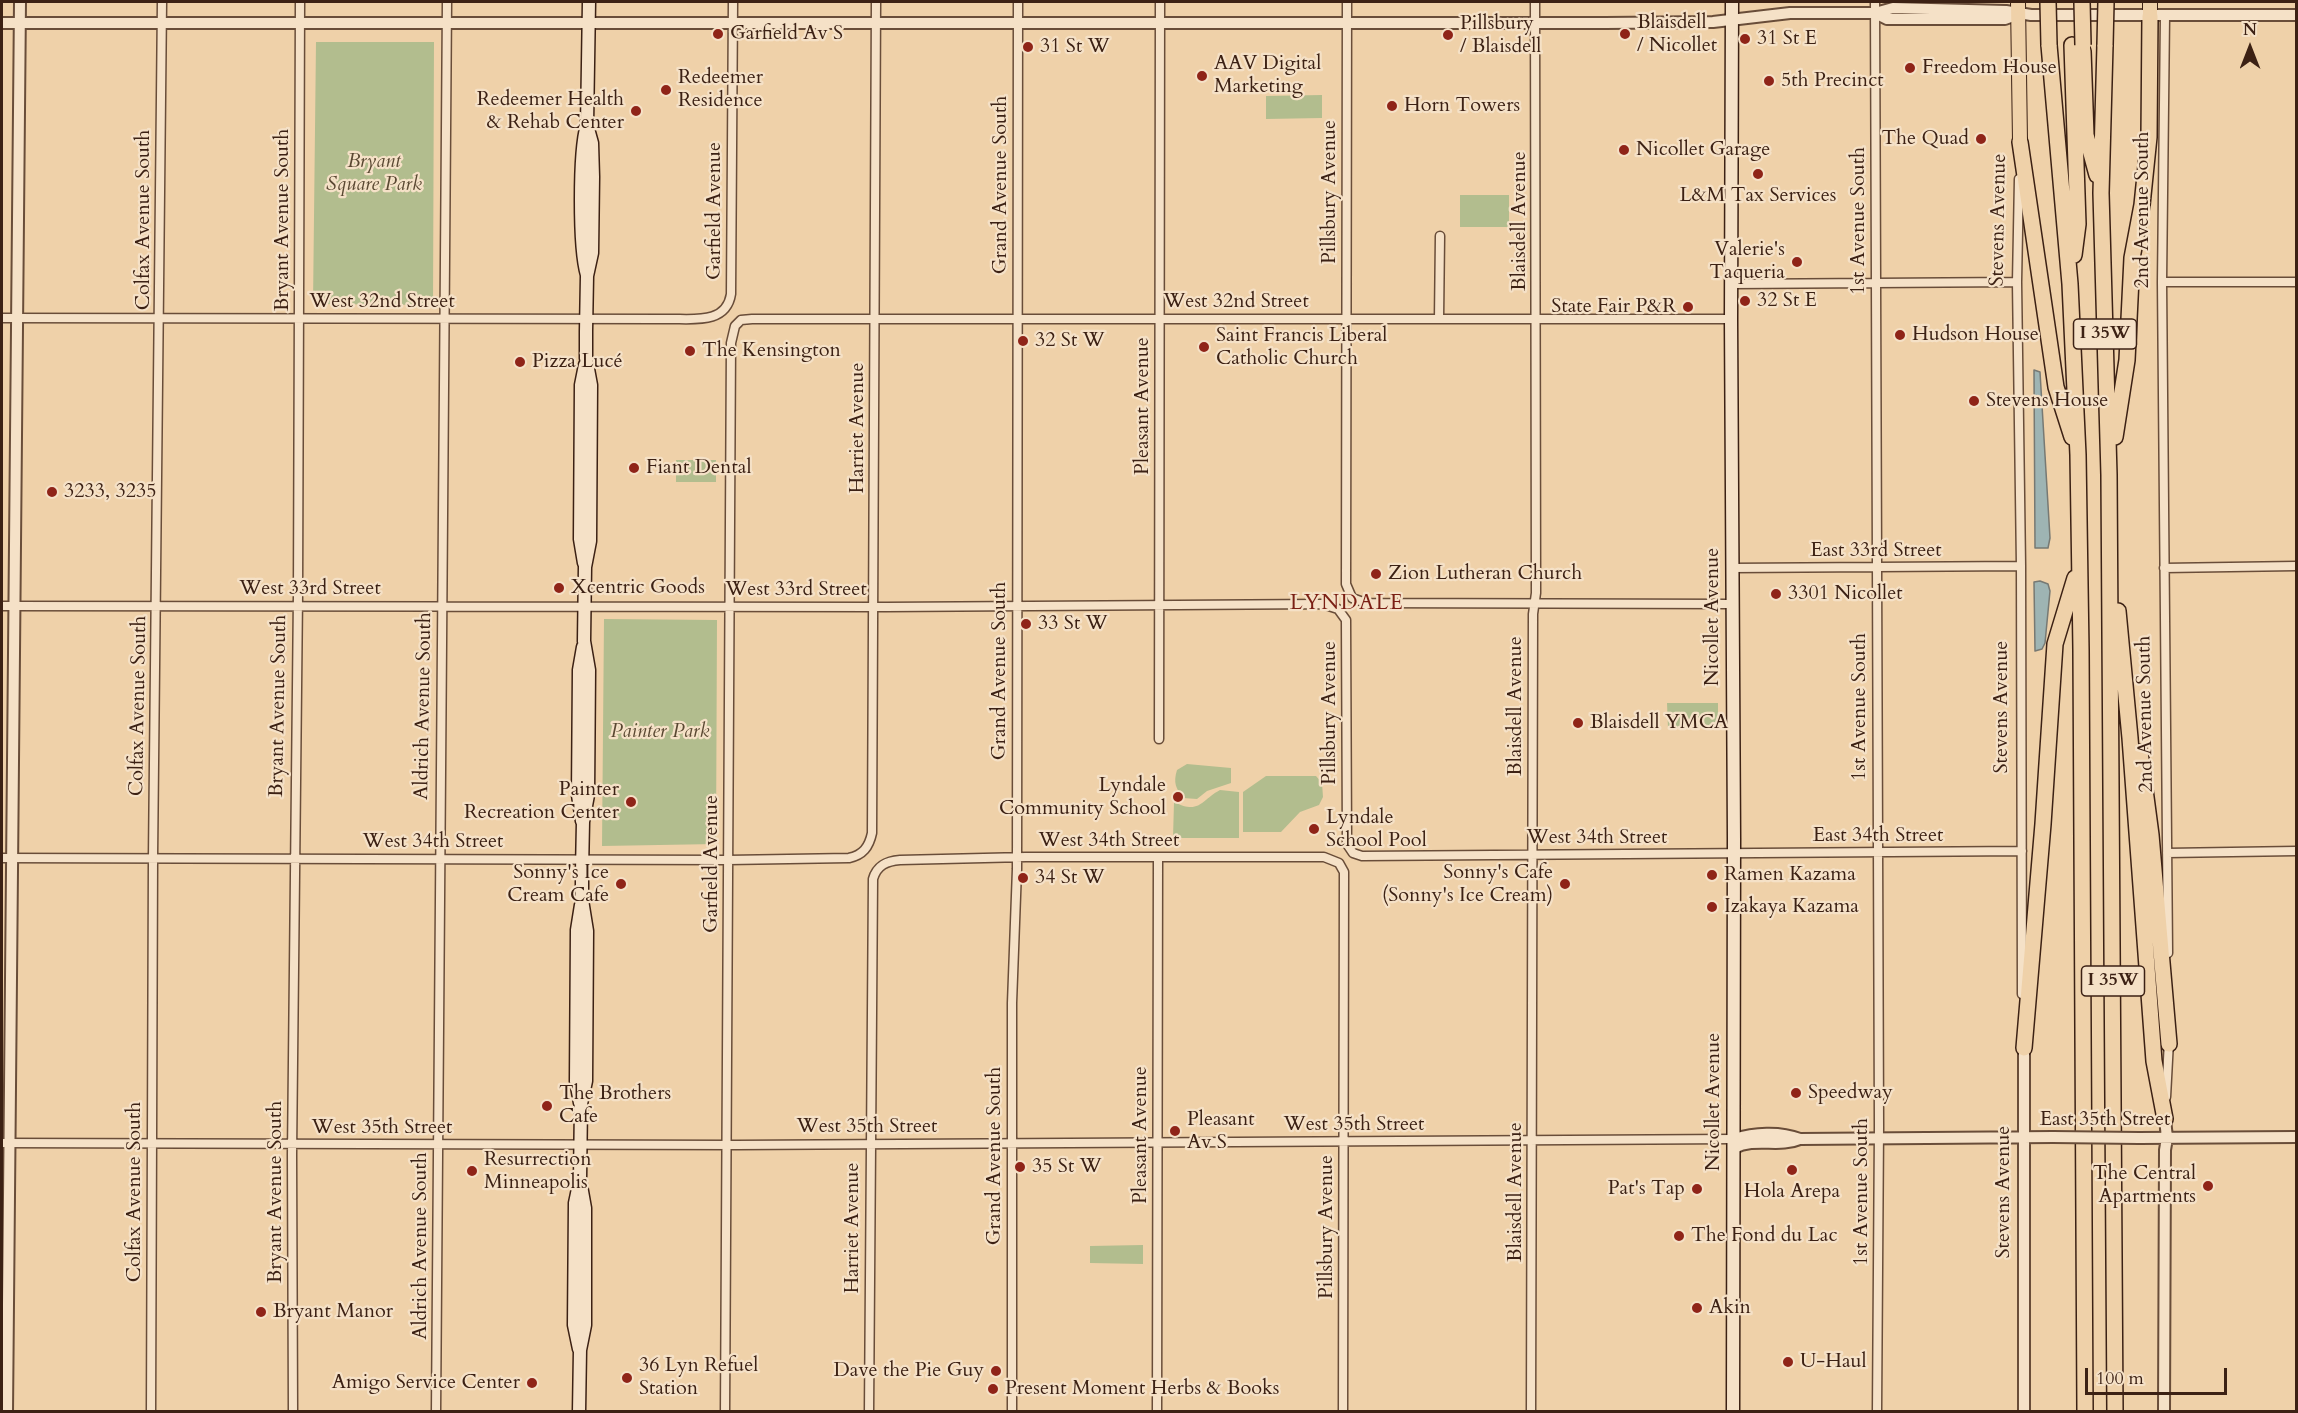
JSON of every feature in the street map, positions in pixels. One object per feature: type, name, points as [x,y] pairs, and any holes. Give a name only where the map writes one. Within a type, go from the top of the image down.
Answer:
[{"type":"highway","name":"I 35W","points":[[2048,2],[2049,45],[2070,284],[2078,455],[2085,1412]]},
{"type":"highway","points":[[2073,2],[2086,135],[2101,193]]},
{"type":"highway","points":[[2070,284],[2078,224],[2078,45],[2082,2]]},
{"type":"highway","name":"I 35W","points":[[2106,2],[2101,193],[2110,550],[2115,1412]]},
{"type":"highway","points":[[2109,475],[2127,360],[2132,258],[2142,205],[2149,137],[2155,11]]},
{"type":"highway","points":[[2020,142],[2055,387],[2078,455]]},
{"type":"highway","points":[[2110,550],[2124,664],[2154,1061],[2165,1119]]},
{"type":"highway","points":[[2024,1048],[2055,644],[2080,564]]},
{"type":"highway","points":[[2124,664],[2147,796],[2169,1044]]},
{"type":"main road","points":[[579,1412],[580,1350],[574,1325],[576,1203],[580,1180],[581,1104],[585,1091],[586,1069],[586,924],[582,900],[582,859],[583,822],[588,803],[589,670],[584,641],[584,607],[585,567],[590,541],[591,385],[586,358],[586,319],[587,276],[592,253],[593,170],[592,143],[587,125],[589,2]]},
{"type":"main road","name":"Nicollet Avenue","points":[[1732,2],[1733,1412]]},
{"type":"main road","name":"Stevens Avenue","points":[[2018,8],[2020,142]]},
{"type":"street","points":[[7,1412],[6,858],[14,606],[20,2]]},
{"type":"street","name":"Colfax Avenue South","points":[[151,1412],[153,858],[162,2]]},
{"type":"street","name":"Bryant Avenue South","points":[[293,1412],[292,1144],[300,2]]},
{"type":"street","name":"Aldrich Avenue South","points":[[436,1412],[447,2]]},
{"type":"street","name":"Garfield Avenue","points":[[725,311],[731,294],[733,2]]},
{"type":"street","name":"Harriet Avenue","points":[[863,853],[870,844],[872,833],[876,2]]},
{"type":"street","name":"Grand Avenue South","points":[[1012,1412],[1012,1003],[1017,857],[1018,2]]},
{"type":"street","name":"Pleasant Avenue","points":[[1159,740],[1160,2]]},
{"type":"street","name":"Pillsbury Avenue","points":[[1347,2],[1346,584],[1352,598],[1366,603],[1534,603]]},
{"type":"street","name":"Blaisdell Avenue","points":[[1531,1412],[1536,319],[1535,2]]},
{"type":"street","points":[[2,23],[1535,23],[1732,20],[1875,7],[2296,15]]},
{"type":"street","name":"1st Avenue South","points":[[1875,7],[1879,1138],[1877,1412]]},
{"type":"street","name":"2nd Avenue South","points":[[2155,11],[2162,282],[2169,1044],[2165,1119],[2167,1138],[2165,1150],[2164,1412]]},
{"type":"street","name":"Stevens Avenue","points":[[2020,142],[2017,282],[2024,1048],[2024,1412]]},
{"type":"street","points":[[1439,319],[1440,236]]},
{"type":"street","points":[[1732,284],[2017,282]]},
{"type":"street","points":[[2162,282],[2296,282]]},
{"type":"street","name":"West 32nd Street","points":[[2,318],[707,318],[716,317],[725,311]]},
{"type":"street","name":"West 32nd Street","points":[[741,321],[752,319],[1731,319]]},
{"type":"street","name":"Garfield Avenue","points":[[725,1412],[731,343],[735,326],[741,321]]},
{"type":"street","name":"East 33rd Street","points":[[1732,568],[2021,566]]},
{"type":"street","points":[[2164,568],[2296,566]]},
{"type":"street","points":[[1534,603],[1732,604]]},
{"type":"street","name":"West 33rd Street","points":[[2,606],[874,607],[1322,604],[1338,609]]},
{"type":"street","name":"Pillsbury Avenue","points":[[1338,609],[1346,620],[1347,844],[1353,853]]},
{"type":"street","name":"East 34th Street","points":[[1734,853],[2022,851]]},
{"type":"street","points":[[2167,853],[2296,851]]},
{"type":"street","name":"West 34th Street","points":[[6,858],[729,860],[849,858],[863,853]]},
{"type":"street","name":"West 34th Street","points":[[1353,853],[1362,856],[1734,853]]},
{"type":"street","name":"West 34th Street","points":[[879,867],[888,861],[900,860],[1017,857],[1323,857],[1339,863]]},
{"type":"street","name":"Pleasant Avenue","points":[[1157,1412],[1158,858]]},
{"type":"street","name":"Pillsbury Avenue","points":[[1339,863],[1344,872],[1343,1412]]},
{"type":"street","name":"Harriet Avenue","points":[[869,1412],[873,879],[879,867]]},
{"type":"street","name":"East 35th Street","points":[[1734,1144],[1749,1135],[1773,1134],[1789,1135],[1800,1139],[2296,1137]]},
{"type":"street","name":"West 35th Street","points":[[5,1143],[727,1145],[1532,1141],[1734,1144]]},
{"type":"green space","name":"Bryant Square Park","points":[[316,42],[434,42],[433,305],[313,304]]},
{"type":"green space","points":[[1322,95],[1322,118],[1266,119],[1266,96]]},
{"type":"green space","points":[[1460,195],[1509,195],[1509,227],[1460,227]]},
{"type":"green space","points":[[676,460],[716,460],[716,482],[676,482]]},
{"type":"green space","name":"Painter Park","points":[[604,619],[717,620],[716,844],[602,846]]},
{"type":"green space","points":[[1667,703],[1718,703],[1718,728],[1668,728]]},
{"type":"green space","points":[[1187,764],[1231,768],[1231,783],[1207,791],[1197,799],[1183,798],[1177,788],[1175,778],[1177,770]]},
{"type":"green space","points":[[1266,776],[1316,776],[1322,783],[1323,797],[1319,805],[1300,812],[1281,832],[1243,832],[1243,792]]},
{"type":"green space","points":[[1220,790],[1239,792],[1239,838],[1173,838],[1174,802],[1183,806],[1195,807]]},
{"type":"green space","points":[[1143,1245],[1143,1264],[1090,1263],[1090,1246]]},
{"type":"water","points":[[2034,370],[2040,372],[2050,538],[2048,548],[2035,548]]},
{"type":"water","points":[[2040,581],[2048,584],[2050,591],[2045,643],[2042,649],[2035,651],[2034,582]]},
{"type":"place","name":"Garfield Av S","points":[[718,34]]},
{"type":"place","name":"Blaisdell / Nicollet","points":[[1625,34]]},
{"type":"place","name":"Pillsbury / Blaisdell","points":[[1448,35]]},
{"type":"place","name":"31 St E","points":[[1745,39]]},
{"type":"place","name":"31 St W","points":[[1028,47]]},
{"type":"place","name":"Freedom House","points":[[1910,68]]},
{"type":"place","name":"AAV Digital Marketing","points":[[1202,76]]},
{"type":"place","name":"5th Precinct","points":[[1769,81]]},
{"type":"place","name":"Redeemer Residence","points":[[666,90]]},
{"type":"place","name":"Horn Towers","points":[[1392,106]]},
{"type":"place","name":"Redeemer Health & Rehab Center","points":[[636,111]]},
{"type":"place","name":"The Quad","points":[[1981,139]]},
{"type":"place","name":"Nicollet Garage","points":[[1624,150]]},
{"type":"place","name":"L&M Tax Services","points":[[1758,174]]},
{"type":"place","name":"Valerie's Taqueria","points":[[1797,262]]},
{"type":"place","name":"32 St E","points":[[1745,301]]},
{"type":"place","name":"State Fair P&R","points":[[1688,307]]},
{"type":"place","name":"Hudson House","points":[[1900,335]]},
{"type":"place","name":"32 St W","points":[[1023,341]]},
{"type":"place","name":"Saint Francis Liberal Catholic Church","points":[[1204,347]]},
{"type":"place","name":"The Kensington","points":[[690,351]]},
{"type":"place","name":"Pizza Lucé","points":[[520,362]]},
{"type":"place","name":"Stevens House","points":[[1974,401]]},
{"type":"place","name":"Fiant Dental","points":[[634,468]]},
{"type":"place","name":"3233, 3235","points":[[52,492]]},
{"type":"place","name":"Zion Lutheran Church","points":[[1376,574]]},
{"type":"place","name":"Xcentric Goods","points":[[559,588]]},
{"type":"place","name":"3301 Nicollet","points":[[1776,594]]},
{"type":"place","name":"33 St W","points":[[1026,624]]},
{"type":"place","name":"Blaisdell YMCA","points":[[1578,723]]},
{"type":"place","name":"Lyndale Community School","points":[[1178,797]]},
{"type":"place","name":"Painter Recreation Center","points":[[631,802]]},
{"type":"place","name":"Lyndale School Pool","points":[[1314,829]]},
{"type":"place","name":"Ramen Kazama","points":[[1712,875]]},
{"type":"place","name":"34 St W","points":[[1023,878]]},
{"type":"place","name":"Sonny's Ice Cream Cafe","points":[[621,884]]},
{"type":"place","name":"Sonny's Cafe (Sonny's Ice Cream)","points":[[1565,884]]},
{"type":"place","name":"Izakaya Kazama","points":[[1712,907]]},
{"type":"place","name":"Speedway","points":[[1796,1093]]},
{"type":"place","name":"The Brothers Cafe","points":[[547,1106]]},
{"type":"place","name":"Pleasant Av S","points":[[1175,1131]]},
{"type":"place","name":"35 St W","points":[[1020,1167]]},
{"type":"place","name":"Hola Arepa","points":[[1792,1170]]},
{"type":"place","name":"Resurrection Minneapolis","points":[[472,1171]]},
{"type":"place","name":"The Central Apartments","points":[[2208,1186]]},
{"type":"place","name":"Pat's Tap","points":[[1697,1189]]},
{"type":"place","name":"The Fond du Lac","points":[[1679,1236]]},
{"type":"place","name":"Akin","points":[[1697,1308]]},
{"type":"place","name":"Bryant Manor","points":[[261,1312]]},
{"type":"place","name":"U-Haul","points":[[1788,1362]]},
{"type":"place","name":"Dave the Pie Guy","points":[[996,1371]]},
{"type":"place","name":"36 Lyn Refuel Station","points":[[627,1378]]},
{"type":"place","name":"Amigo Service Center","points":[[532,1383]]},
{"type":"place","name":"Present Moment Herbs & Books","points":[[993,1389]]},
{"type":"district","name":"LYNDALE","points":[[1347,604]]}]
